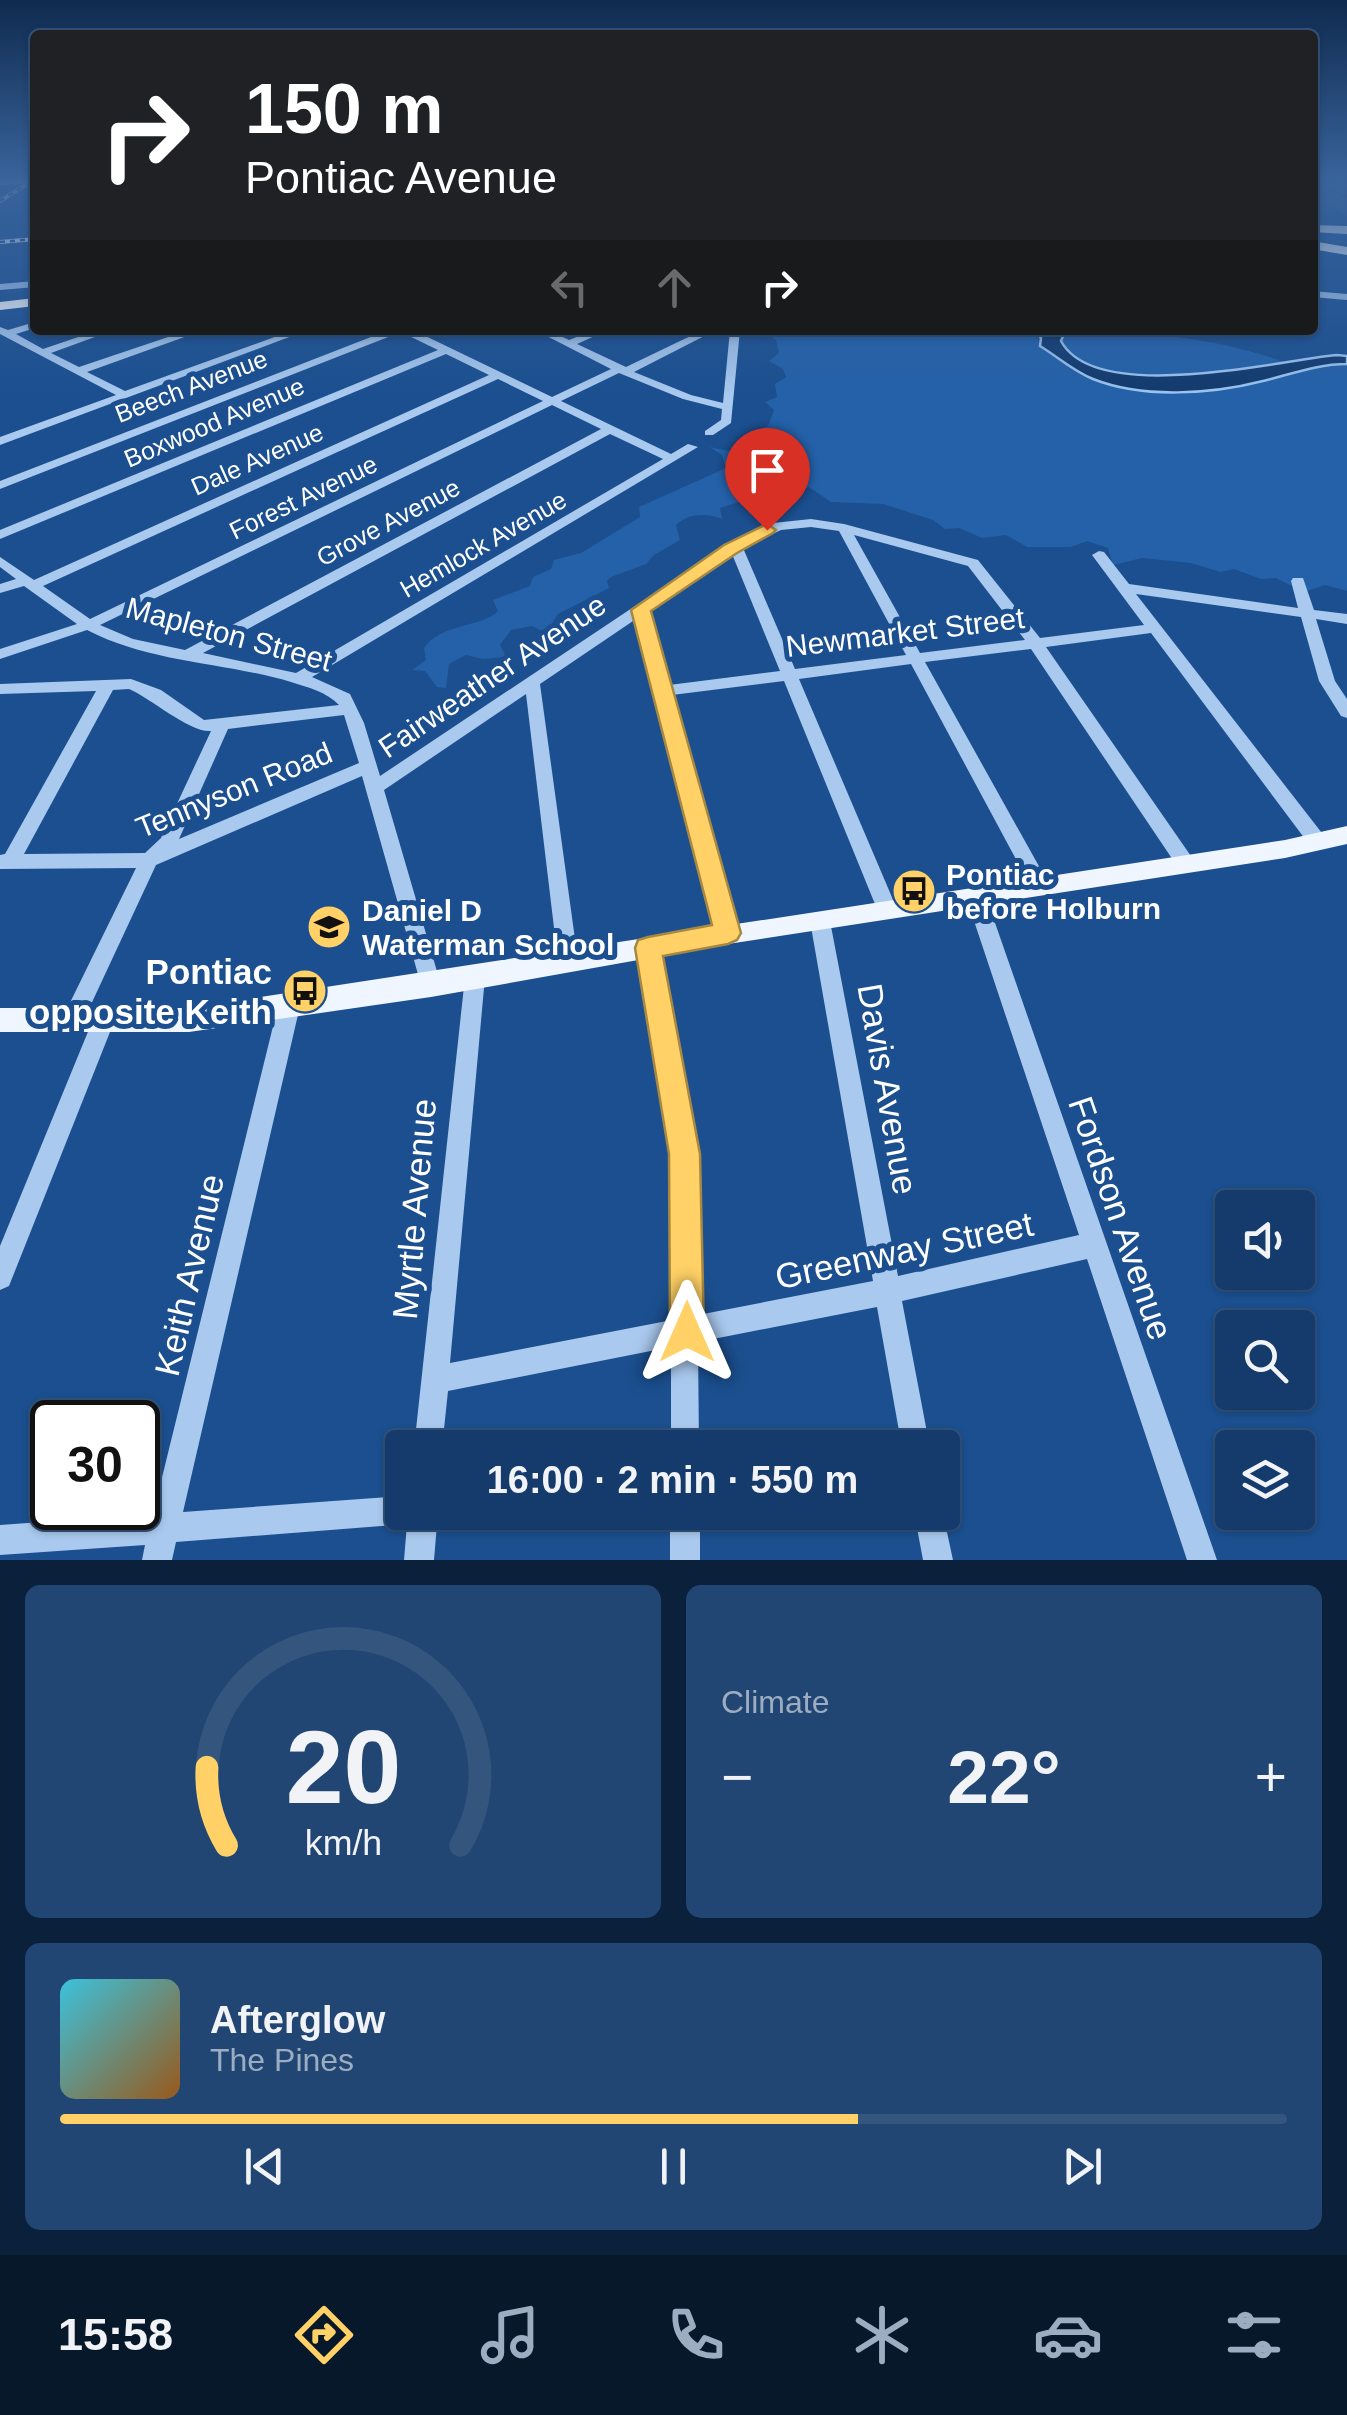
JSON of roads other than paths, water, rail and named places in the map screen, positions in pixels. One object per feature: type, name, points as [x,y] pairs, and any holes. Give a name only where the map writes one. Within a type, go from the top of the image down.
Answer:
[{"type":"highway","points":[[0,302],[30,299]]},
{"type":"main road","points":[[0,1020],[189,1020],[1186,864],[1347,835]]},
{"type":"street","points":[[0,287],[30,284]]},
{"type":"street","points":[[1318,295],[1347,297]]},
{"type":"street","points":[[4,332],[30,326]]},
{"type":"street","points":[[4,332],[124,396]]},
{"type":"street","points":[[43,352],[94,335]]},
{"type":"street","points":[[79,372],[185,335]]},
{"type":"street","points":[[0,441],[289,335]]},
{"type":"street","name":"Beech Avenue","points":[[0,485],[389,335]]},
{"type":"street","points":[[413,335],[672,459]]},
{"type":"street","points":[[550,335],[624,370],[698,400],[729,408]]},
{"type":"street","points":[[569,344],[591,335]]},
{"type":"street","name":"Forest Avenue","points":[[0,654],[91,624],[552,401],[700,335]]},
{"type":"street","points":[[709,433],[727,421],[735,335]]},
{"type":"street","name":"Boxwood Avenue","points":[[0,535],[446,350]]},
{"type":"street","name":"Dale Avenue","points":[[0,589],[30,583],[500,374]]},
{"type":"street","name":"Grove Avenue","points":[[187,655],[610,429]]},
{"type":"street","name":"Hemlock Avenue","points":[[297,679],[692,447]]},
{"type":"street","name":"Fairweather Avenue","points":[[373,789],[736,546],[767,530],[792,523],[844,528],[973,564],[1034,643]]},
{"type":"street","points":[[844,528],[1040,886]]},
{"type":"street","points":[[736,546],[887,909]]},
{"type":"street","points":[[1100,556],[1318,842]]},
{"type":"street","name":"Mapleton Street","points":[[0,561],[91,624],[130,643],[297,679],[337,694],[350,708],[430,984]]},
{"type":"street","points":[[1298,581],[1327,681],[1347,712]]},
{"type":"street","points":[[1125,588],[1347,619]]},
{"type":"street","points":[[641,610],[728,933]]},
{"type":"street","name":"Newmarket Street","points":[[663,691],[1154,628]]},
{"type":"street","points":[[1034,643],[1186,864]]},
{"type":"street","points":[[532,682],[568,961]]},
{"type":"street","points":[[5,862],[107,686]]},
{"type":"street","points":[[0,689],[142,686],[202,726],[350,708]]},
{"type":"street","points":[[72,1021],[150,860],[168,844],[222,724]]},
{"type":"street","name":"Tennyson Road","points":[[5,862],[150,860],[368,766]]},
{"type":"street","name":"Fordson Avenue","points":[[976,897],[1202,1560]]},
{"type":"street","name":"Davis Avenue","points":[[820,921],[912,1430]]},
{"type":"street","points":[[648,948],[685,1154],[685,1430]]},
{"type":"street","name":"Myrtle Avenue","points":[[430,1430],[475,977]]},
{"type":"street","name":"Keith Avenue","points":[[157,1560],[289,1006]]},
{"type":"street","points":[[0,1277],[103,1022]]},
{"type":"street","name":"Greenway Street","points":[[435,1380],[885,1292],[1092,1245]]},
{"type":"street","points":[[0,1540],[385,1512]]},
{"type":"street","points":[[419,1560],[422,1530]]},
{"type":"street","points":[[685,1530],[685,1560]]},
{"type":"street","points":[[932,1530],[938,1560]]},
{"type":"place","name":"Pontiac before Holburn","points":[[914,891]]},
{"type":"place","name":"Daniel D Waterman School","points":[[329,927]]},
{"type":"place","name":"Pontiac opposite Keith","points":[[305,991]]}]
